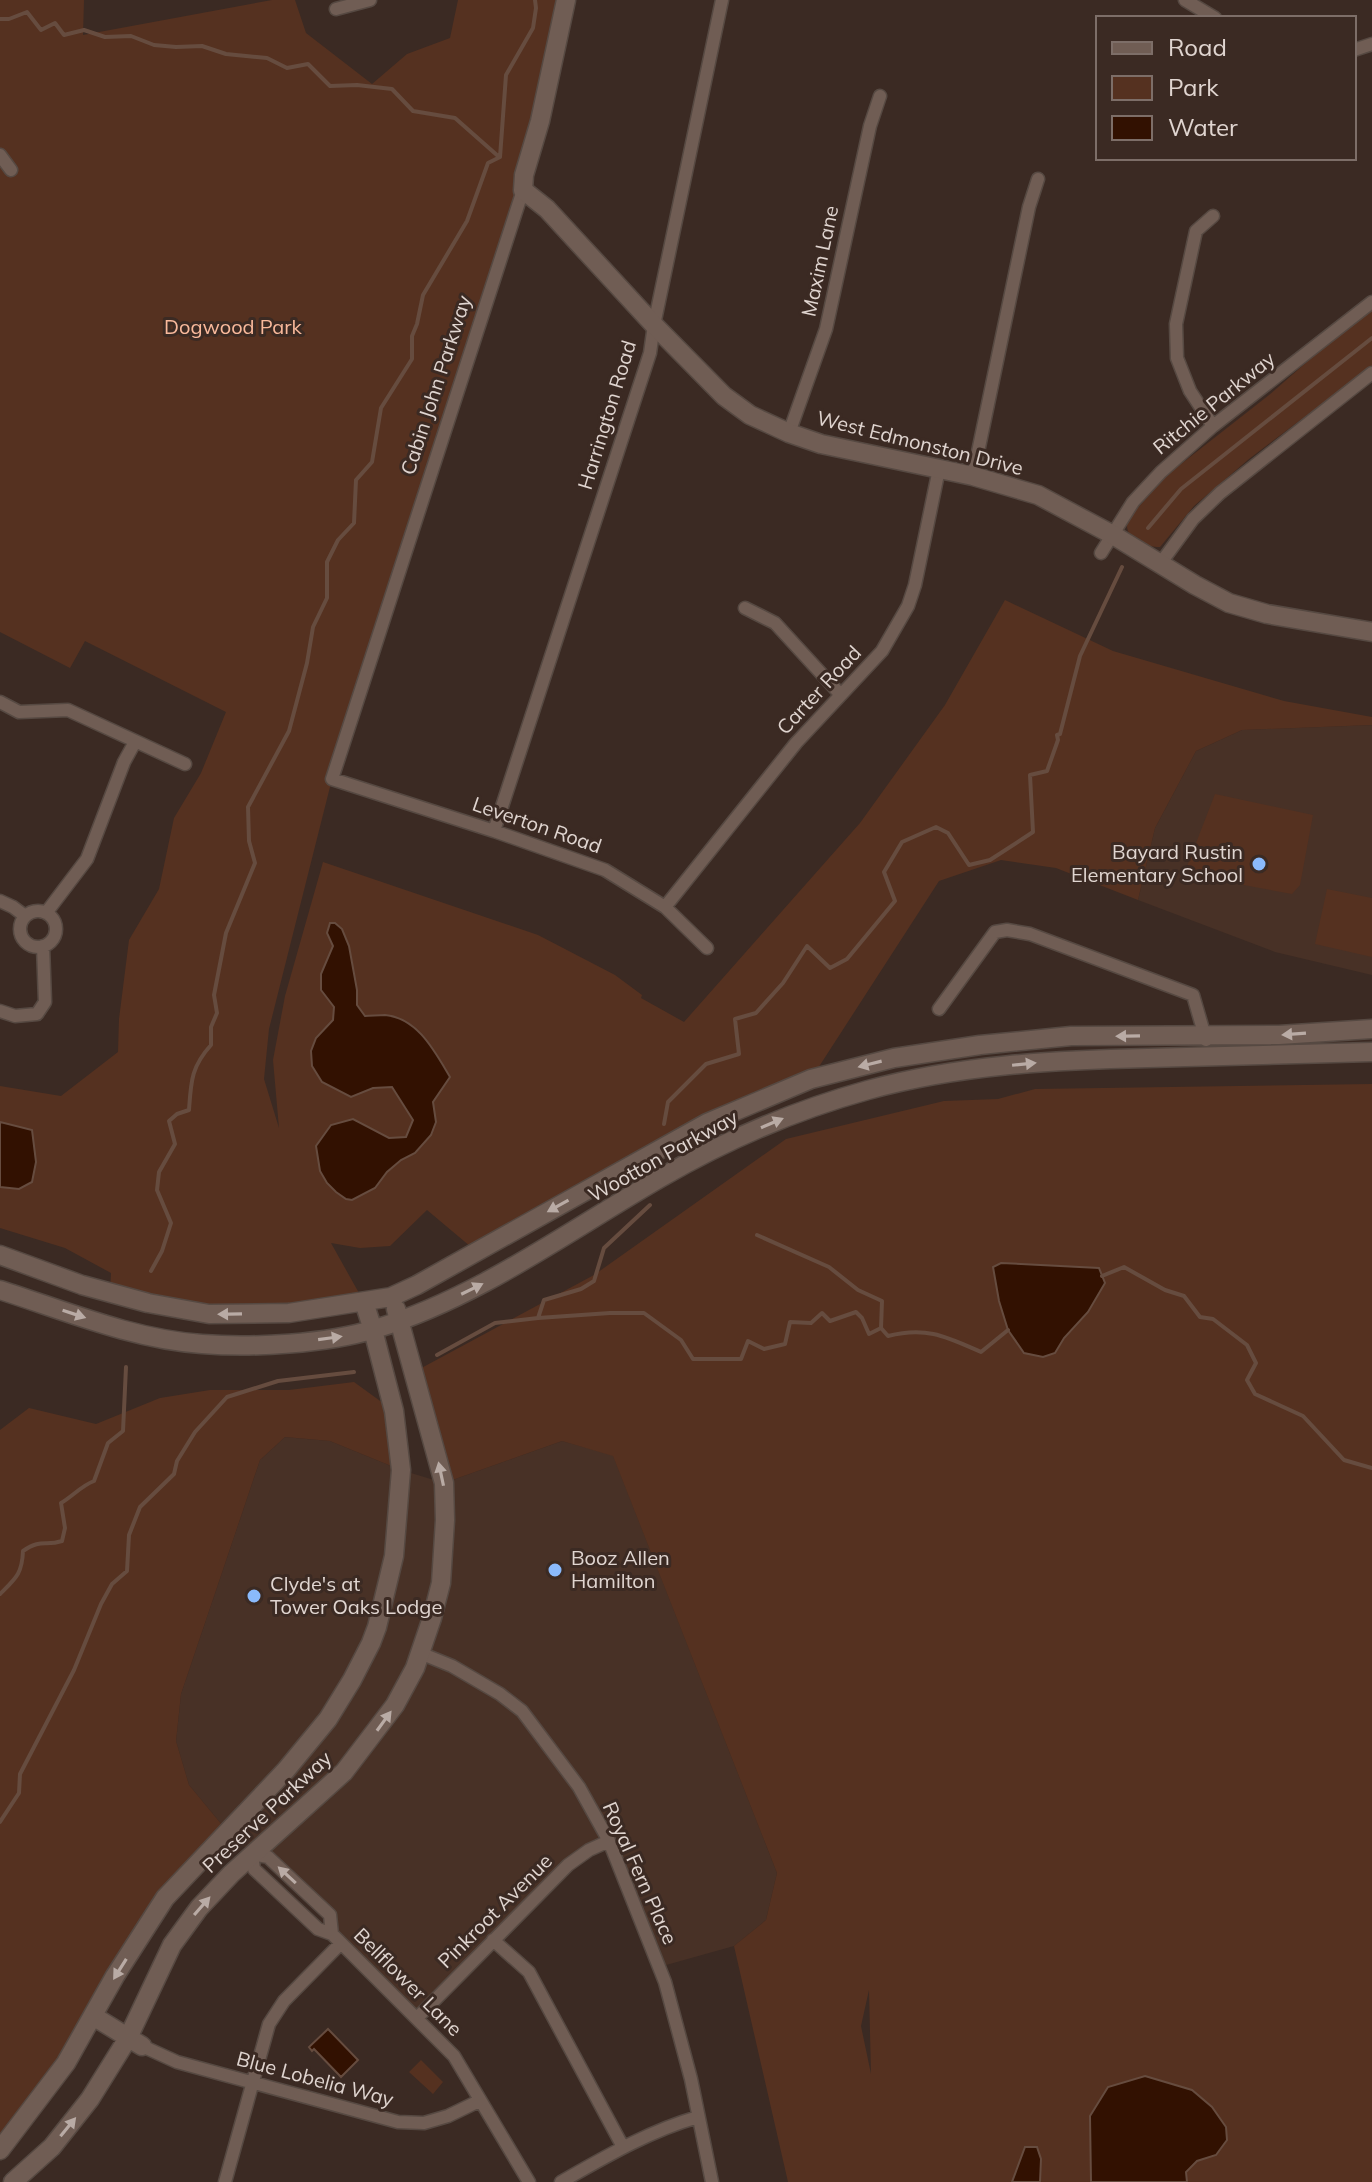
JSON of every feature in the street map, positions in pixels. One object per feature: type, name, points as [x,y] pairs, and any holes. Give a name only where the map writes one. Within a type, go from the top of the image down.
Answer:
[{"type":"street","points":[[336,9],[370,0]]},
{"type":"street","name":"Cabin John Parkway","points":[[332,779],[523,190],[566,0]]},
{"type":"street","name":"Harrington Road","points":[[494,831],[650,353],[722,0]]},
{"type":"street","points":[[1185,0],[1212,16]]},
{"type":"street","name":"Maxim Lane","points":[[789,433],[826,329],[870,126],[880,96]]},
{"type":"street","points":[[0,155],[11,170]]},
{"type":"street","points":[[973,476],[1029,207],[1038,179]]},
{"type":"street","name":"West Edmonston Drive","points":[[523,190],[547,209],[724,396],[750,415],[821,444],[973,476],[1038,495],[1229,603],[1267,614],[1372,632]]},
{"type":"street","points":[[1213,216],[1196,231],[1176,324],[1177,358],[1190,391],[1213,426]]},
{"type":"street","name":"Ritchie Parkway","points":[[1101,553],[1133,502],[1161,472],[1213,426],[1372,302]]},
{"type":"street","points":[[1160,564],[1193,519],[1220,493],[1372,373]]},
{"type":"street","name":"Carter Road","points":[[665,907],[796,743],[882,651],[908,606],[915,585],[939,469]]},
{"type":"street","points":[[745,608],[775,623],[840,694]]},
{"type":"street","points":[[0,702],[19,712],[68,710],[185,764]]},
{"type":"street","points":[[46,913],[87,859],[124,762],[135,742]]},
{"type":"street","name":"Leverton Road","points":[[332,779],[605,870],[665,907],[707,948]]},
{"type":"street","points":[[0,901],[25,916]]},
{"type":"street","points":[[38,910],[46,913],[53,919],[56,930],[52,940],[43,946],[29,945],[23,940],[19,929],[25,916],[38,910]]},
{"type":"street","points":[[939,1009],[995,932],[1007,930],[1030,934],[1193,995],[1206,1035],[1206,1056]]},
{"type":"street","points":[[0,1011],[15,1016],[37,1014],[45,1002],[43,946]]},
{"type":"street","name":"Wootton Parkway","points":[[0,1255],[82,1285],[148,1303],[209,1314],[289,1313],[364,1302],[391,1297],[707,1123],[811,1079],[894,1058],[1071,1036],[1279,1035],[1372,1029]]},
{"type":"street","name":"Wootton Parkway","points":[[0,1290],[124,1330],[199,1344],[251,1346],[331,1338],[373,1330],[439,1305],[505,1273],[662,1177],[719,1146],[795,1113],[869,1090],[951,1071],[1055,1060],[1372,1052]]},
{"type":"street","name":"Preserve Parkway","points":[[13,2182],[52,2147],[108,2072],[135,2042],[172,1945],[199,1908],[252,1854],[344,1772],[395,1705],[420,1653],[441,1583],[444,1483],[391,1297]]},
{"type":"street","name":"Preserve Parkway","points":[[0,2150],[66,2063],[115,1976],[165,1898],[286,1770],[328,1719],[352,1680],[377,1627],[394,1556],[401,1470],[394,1411],[364,1302]]},
{"type":"street","name":"Royal Fern Place","points":[[420,1653],[452,1666],[500,1694],[522,1711],[579,1787],[609,1841],[665,1982],[691,2079],[712,2182]]},
{"type":"street","points":[[227,1831],[252,1854]]},
{"type":"street","name":"Pinkroot Avenue","points":[[417,2018],[568,1865],[609,1841]]},
{"type":"street","name":"Bellflower Lane","points":[[337,1939],[330,1915],[268,1857],[252,1854],[254,1869],[318,1929],[337,1939],[454,2056],[529,2182]]},
{"type":"street","points":[[225,2182],[269,2024],[284,2001],[337,1939]]},
{"type":"street","points":[[493,1940],[529,1972],[623,2147]]},
{"type":"street","points":[[93,2016],[135,2042]]},
{"type":"street","name":"Blue Lobelia Way","points":[[135,2042],[177,2062],[398,2122],[424,2123],[448,2116],[479,2101]]},
{"type":"street","points":[[561,2182],[623,2147],[698,2117]]},
{"type":"shaded area","name":"Bayard Rustin Elementary School","points":[[1372,725],[1372,975],[1275,952],[1138,900],[1155,828],[1196,751],[1242,730]]},
{"type":"shaded area","points":[[285,1437],[330,1441],[401,1470],[444,1483],[562,1441],[613,1455],[777,1873],[766,1920],[734,1946],[659,1967],[609,1842],[589,1850],[417,2018],[332,1934],[330,1914],[268,1857],[252,1854],[227,1831],[189,1785],[176,1741],[181,1694],[260,1460]]},
{"type":"green space","name":"Dogwood Park","points":[[0,0],[84,0],[83,35],[272,0],[295,0],[306,33],[372,84],[407,54],[450,38],[458,0],[566,0],[540,121],[332,779],[269,1029],[264,1079],[279,1128],[273,1060],[285,996],[323,862],[538,935],[615,975],[642,995],[641,998],[684,1022],[860,823],[945,705],[1005,600],[1113,651],[1284,701],[1372,717],[1372,725],[1242,730],[1196,751],[1155,828],[1138,900],[1056,868],[1001,860],[939,881],[811,1079],[477,1252],[427,1210],[390,1246],[360,1248],[331,1243],[364,1302],[209,1314],[110,1293],[111,1273],[65,1248],[0,1228],[0,1086],[61,1096],[118,1052],[129,940],[159,889],[174,818],[201,773],[226,712],[85,641],[70,668],[0,632]]},
{"type":"green space","points":[[1372,307],[1372,366],[1249,459],[1194,506],[1160,547],[1141,543],[1131,536],[1128,519],[1167,475],[1269,395]]},
{"type":"green space","points":[[1215,794],[1313,815],[1300,885],[1292,894],[1184,874]]},
{"type":"green space","points":[[1327,889],[1372,898],[1372,957],[1315,944]]},
{"type":"green space","points":[[1372,1084],[1372,2182],[788,2182],[734,1946],[766,1920],[777,1873],[613,1456],[562,1441],[444,1483],[414,1372],[594,1275],[786,1139],[944,1101],[998,1099],[1035,1089]],"holes":[[[869,1990],[871,2074],[861,2026]]]},
{"type":"green space","points":[[354,1382],[394,1411],[401,1470],[330,1441],[285,1437],[260,1460],[181,1694],[176,1741],[189,1785],[227,1831],[197,1862],[0,2150],[0,1430],[29,1408],[96,1424],[160,1398],[210,1390],[289,1390]]},
{"type":"green space","points":[[421,2060],[443,2082],[433,2094],[409,2072]]},
{"type":"water","points":[[330,923],[342,929],[349,946],[357,1005],[365,1016],[385,1015],[407,1022],[424,1038],[450,1077],[433,1102],[436,1122],[431,1135],[415,1153],[387,1172],[375,1188],[352,1200],[336,1192],[320,1171],[316,1146],[331,1125],[353,1119],[389,1138],[406,1137],[413,1120],[392,1087],[373,1088],[351,1097],[322,1082],[312,1066],[311,1051],[316,1038],[333,1020],[334,1007],[321,990],[321,974],[333,946],[327,933]]},
{"type":"water","points":[[0,1122],[32,1130],[36,1162],[32,1182],[19,1189],[0,1187]]},
{"type":"water","points":[[1001,1263],[1099,1268],[1105,1283],[1088,1312],[1055,1353],[1043,1357],[1024,1353],[1008,1330],[993,1267]]},
{"type":"water","points":[[328,2029],[358,2060],[341,2077],[309,2047]]},
{"type":"water","points":[[1145,2076],[1192,2090],[1212,2107],[1226,2127],[1227,2140],[1216,2155],[1197,2161],[1186,2172],[1187,2182],[1091,2182],[1090,2116],[1108,2087]]},
{"type":"water","points":[[1025,2147],[1037,2147],[1041,2159],[1040,2182],[1012,2182]]},
{"type":"waterway","points":[[151,1271],[162,1251],[171,1223],[157,1190],[159,1172],[175,1144],[169,1121],[189,1110],[193,1075],[199,1060],[211,1045],[211,1027],[217,1013],[214,995],[226,933],[255,863],[249,841],[248,807],[289,731],[313,627],[327,598],[327,562],[338,540],[354,523],[356,480],[372,462],[381,408],[412,359],[412,336],[423,295],[467,221],[488,163],[500,157],[506,75],[533,28],[535,0]]},
{"type":"waterway","points":[[0,19],[27,12],[41,30],[55,23],[64,35],[84,30],[105,37],[131,36],[154,45],[202,46],[226,54],[267,58],[287,68],[308,64],[330,86],[392,89],[413,111],[455,118],[498,156]]},
{"type":"waterway","points":[[1148,528],[1181,489],[1372,338]]},
{"type":"waterway","points":[[664,1124],[668,1102],[706,1064],[739,1054],[735,1019],[756,1013],[783,983],[807,946],[830,968],[847,959],[895,901],[884,872],[902,842],[936,827],[948,833],[969,865],[990,860],[1033,832],[1030,775],[1047,771],[1080,656],[1122,567]]},
{"type":"waterway","points":[[437,1355],[495,1323],[538,1318],[544,1300],[581,1289],[594,1281],[604,1248],[650,1205]]},
{"type":"waterway","points":[[757,1235],[829,1267],[858,1290],[882,1301],[881,1328],[888,1336],[926,1333],[981,1352],[1008,1330]]},
{"type":"waterway","points":[[1102,1276],[1124,1267],[1165,1290],[1184,1296],[1200,1317],[1213,1319],[1247,1345],[1256,1363],[1247,1380],[1255,1394],[1303,1416],[1344,1460],[1372,1468]]},
{"type":"waterway","points":[[538,1318],[644,1313],[681,1340],[693,1359],[741,1359],[748,1341],[764,1349],[785,1344],[790,1322],[811,1323],[822,1313],[830,1321],[856,1312],[869,1334],[881,1328]]},
{"type":"waterway","points":[[0,1594],[17,1575],[23,1551],[35,1545],[62,1541],[65,1528],[61,1503],[94,1481],[108,1443],[123,1431],[126,1367]]},
{"type":"waterway","points":[[0,1822],[19,1793],[20,1774],[74,1670],[101,1604],[112,1584],[127,1571],[129,1535],[140,1507],[174,1474],[177,1461],[195,1432],[227,1397],[278,1381],[354,1372]]},
{"type":"place","name":"Bayard Rustin Elementary School","points":[[1259,864]]},
{"type":"place","name":"Booz Allen Hamilton","points":[[555,1570]]},
{"type":"place","name":"Clyde's at Tower Oaks Lodge","points":[[254,1596]]}]
